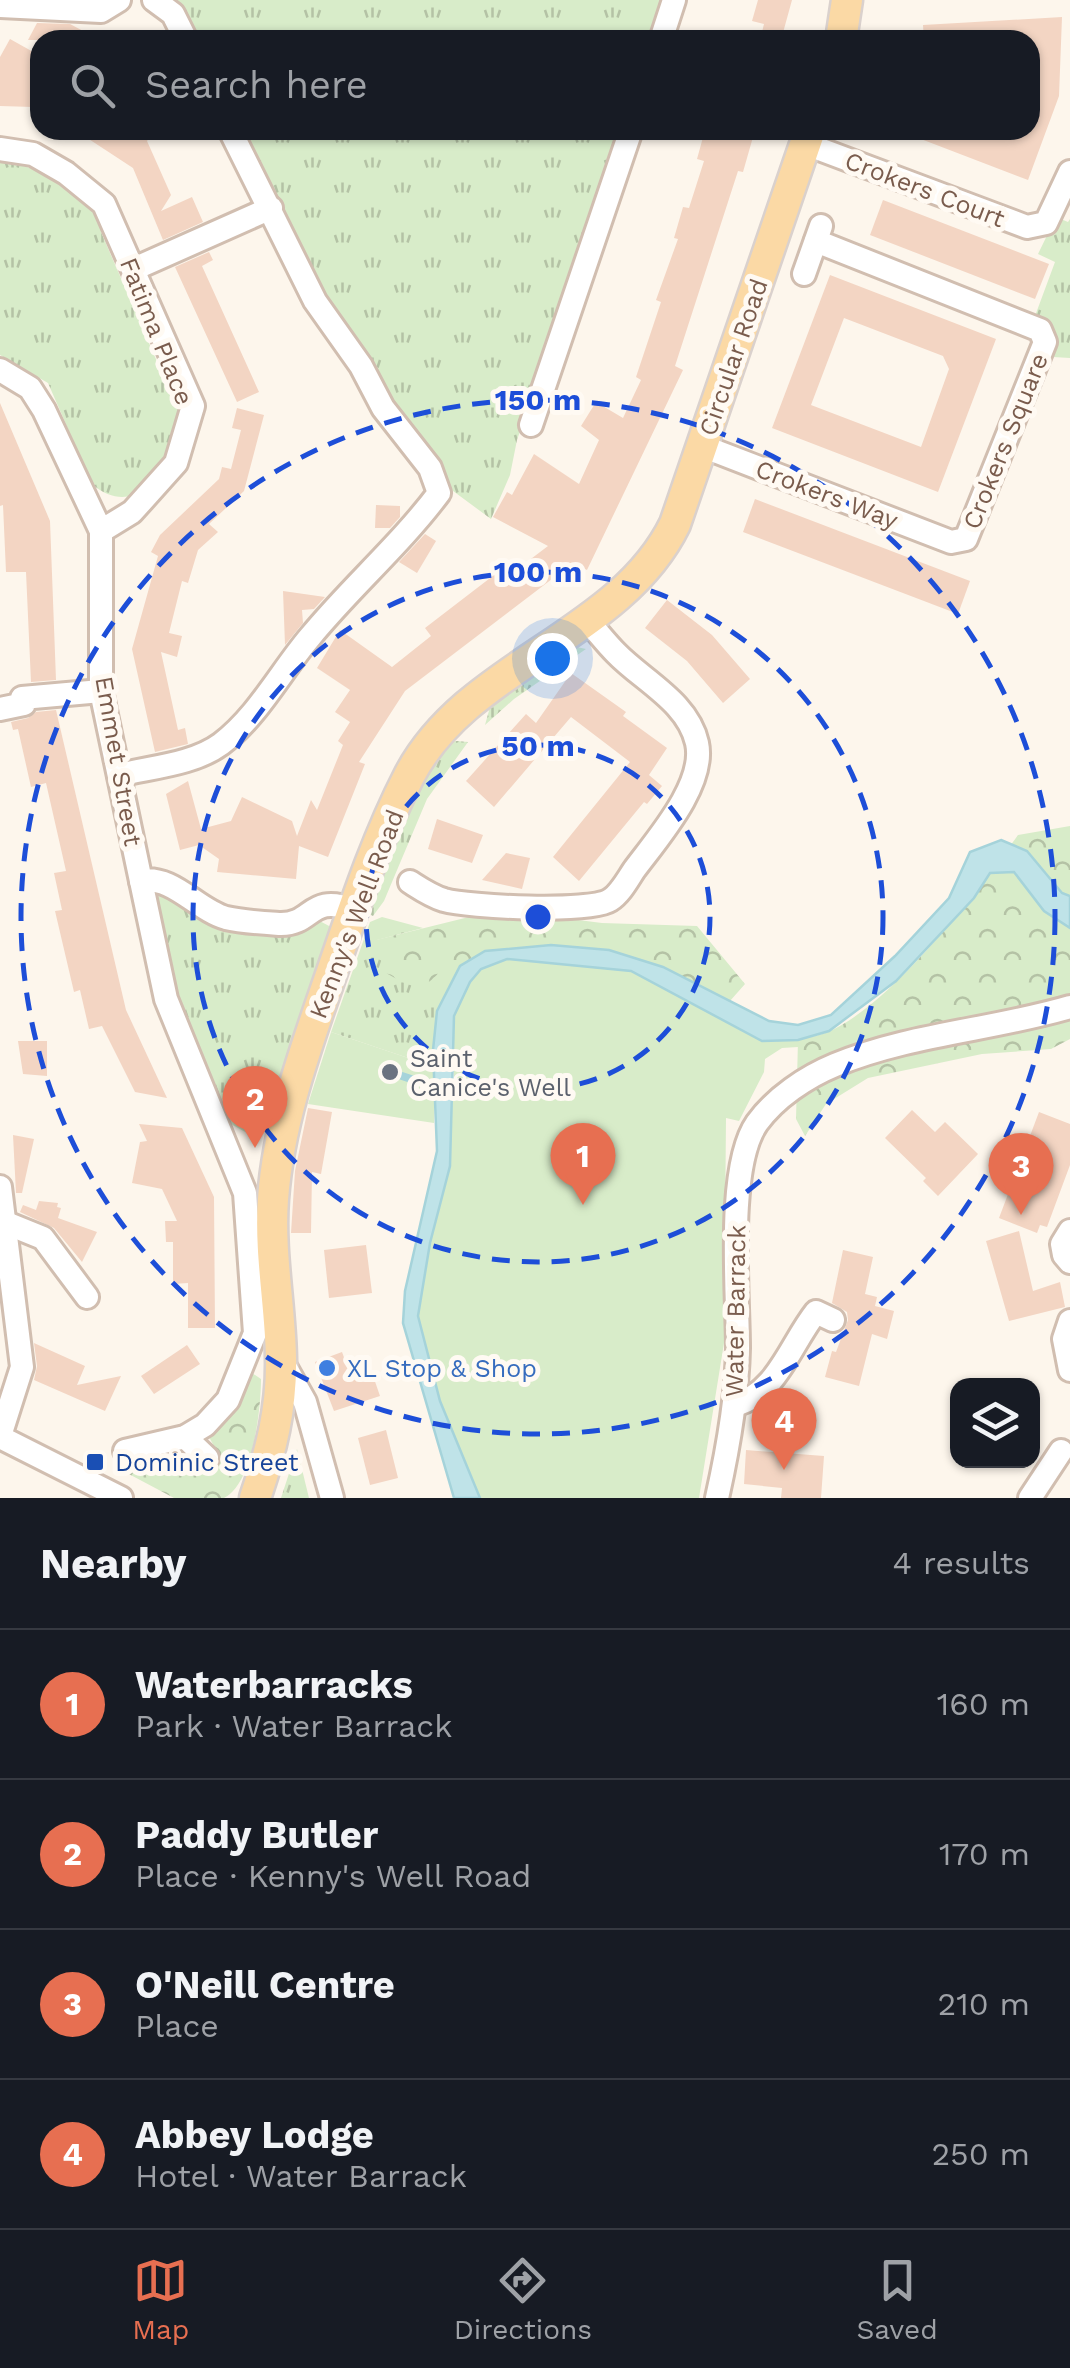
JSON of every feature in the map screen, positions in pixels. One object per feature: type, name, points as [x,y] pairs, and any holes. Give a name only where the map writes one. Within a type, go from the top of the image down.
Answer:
[{"type":"main road","points":[[842,30],[847,0]]},
{"type":"main road","name":"Circular Road","points":[[640,576],[660,554],[675,524],[807,140]]},
{"type":"main road","name":"Kenny's Well Road","points":[[255,1498],[269,1460],[279,1411],[281,1358],[272,1204],[291,1095],[354,910],[407,780],[423,751],[456,716],[640,576]]},
{"type":"street","points":[[0,6],[100,11],[120,0]]},
{"type":"street","points":[[154,0],[174,14],[181,30]]},
{"type":"street","points":[[664,30],[674,0]]},
{"type":"street","points":[[119,774],[202,756],[223,742],[256,708],[310,637],[403,538],[439,493],[430,468],[383,408],[360,366],[314,301],[235,140]]},
{"type":"street","points":[[531,425],[627,140]]},
{"type":"street","name":"Crokers Court","points":[[815,140],[1027,228],[1046,224],[1070,172]]},
{"type":"street","name":"Fatima Place","points":[[0,149],[32,154],[66,172],[104,204],[193,406],[176,464],[132,512],[101,531]]},
{"type":"street","points":[[134,269],[271,208]]},
{"type":"street","name":"Crokers Square","points":[[804,274],[818,233],[1040,330],[1046,342],[966,539],[952,542]]},
{"type":"street","points":[[0,370],[30,388],[44,410],[101,531]]},
{"type":"street","name":"Crokers Way","points":[[702,446],[952,542]]},
{"type":"street","name":"Emmet Street","points":[[101,531],[101,690],[141,881],[151,879],[166,884],[226,918],[286,924],[320,905],[335,903],[354,910]]},
{"type":"street","points":[[410,882],[429,895],[483,906],[581,908],[610,901],[680,810],[696,768],[698,744],[668,696],[616,652],[586,619]]},
{"type":"street","points":[[0,709],[24,704],[22,698],[101,690]]},
{"type":"street","points":[[124,1451],[185,1437],[204,1425],[228,1400],[255,1334],[245,1192],[166,999],[141,881]]},
{"type":"street","name":"Water Barrack","points":[[717,1498],[734,1405],[738,1350],[735,1222],[745,1155],[755,1125],[788,1092],[831,1066],[884,1047],[1070,1008]]},
{"type":"street","points":[[0,1186],[22,1367],[0,1436],[121,1498]]},
{"type":"street","points":[[6,1223],[43,1238],[87,1297]]},
{"type":"street","points":[[1070,1231],[1062,1244],[1070,1262]]},
{"type":"street","points":[[734,1405],[753,1400],[766,1388],[816,1312],[833,1320]]},
{"type":"street","points":[[1070,1322],[1064,1339],[1070,1370]]},
{"type":"street","name":"Kenny's Well Road","points":[[281,1358],[304,1402],[332,1498]]},
{"type":"street","points":[[185,1437],[207,1458]]},
{"type":"street","points":[[1030,1498],[1061,1452]]},
{"type":"green space","points":[[170,0],[668,0],[658,30],[189,30]]},
{"type":"green space","points":[[242,140],[621,140],[517,440],[510,475],[491,519],[449,488],[327,308]]},
{"type":"green space","points":[[0,158],[58,182],[104,223],[101,232],[168,387],[180,391],[181,415],[172,451],[153,482],[140,492],[125,497],[109,495],[92,484],[48,383],[0,355]]},
{"type":"green space","points":[[1056,217],[1068,222],[1070,219],[1070,358],[1053,357],[1035,316],[1055,262],[1038,254]]},
{"type":"green space","points":[[568,648],[586,649],[514,699],[485,725],[490,707]]},
{"type":"green space","points":[[450,742],[468,742],[427,799],[384,901],[373,916],[369,914],[413,802],[436,761]]},
{"type":"green space","points":[[1070,826],[1070,1039],[1051,1049],[982,1054],[868,1078],[826,1104],[805,1136],[796,1119],[798,1040],[828,1032],[880,997],[932,944],[1018,835]]},
{"type":"green space","points":[[152,893],[160,893],[211,925],[291,933],[314,918],[331,927],[267,1124],[256,1138],[229,1123],[175,999]]},
{"type":"green space","points":[[523,913],[602,923],[697,926],[745,984],[707,1027],[469,982],[452,967],[443,967],[428,982],[415,986],[384,972],[376,940],[481,914]]},
{"type":"green space","points":[[382,917],[423,928],[377,940],[443,967],[460,966],[440,1015],[435,1067],[331,1032],[370,922]]},
{"type":"green space","points":[[507,959],[631,971],[762,1041],[798,1040],[798,1047],[782,1048],[765,1059],[764,1072],[739,1121],[726,1118],[724,1343],[699,1498],[480,1498],[440,1400],[418,1316],[454,1089],[454,1016],[470,982],[481,969]]},
{"type":"green space","points":[[331,1032],[435,1067],[434,1123],[308,1104]]},
{"type":"green space","points":[[246,1369],[261,1379],[259,1408],[248,1462],[234,1490],[224,1498],[174,1498],[125,1472],[121,1461],[144,1456],[163,1454],[205,1466],[220,1457],[209,1437],[231,1403]]},
{"type":"green space","points":[[297,1449],[309,1498],[281,1498]]},
{"type":"water","points":[[1001,840],[1027,851],[1062,893],[1070,896],[1070,928],[1044,911],[1014,872],[990,873],[974,898],[896,981],[829,1031],[798,1040],[762,1041],[631,971],[507,959],[481,969],[470,982],[454,1016],[450,1166],[430,1243],[418,1316],[440,1401],[480,1498],[454,1498],[403,1323],[405,1291],[437,1151],[433,1050],[437,1011],[460,966],[485,951],[551,945],[609,950],[663,967],[769,1021],[798,1025],[831,1015],[895,956],[949,898],[970,852]]},
{"type":"building","points":[[758,0],[792,0],[784,30],[762,30],[764,24],[752,21]]},
{"type":"building","points":[[1062,17],[1059,96],[1028,180],[924,140],[1040,140],[1040,30],[923,30],[923,25]]},
{"type":"building","points":[[37,23],[70,24],[81,30],[33,30]]},
{"type":"building","points":[[10,39],[30,50],[30,107],[0,106],[0,57]]},
{"type":"building","points":[[90,140],[148,140],[171,195],[161,211],[192,197],[203,222],[163,240],[133,168]]},
{"type":"building","points":[[702,140],[752,140],[743,172],[738,171],[675,366],[683,370],[587,570],[573,563],[405,691],[359,762],[365,764],[328,857],[299,846],[296,879],[217,872],[219,859],[199,845],[180,850],[166,794],[188,781],[201,829],[231,821],[242,797],[292,821],[297,836],[311,800],[317,810],[343,745],[338,741],[350,722],[335,712],[350,690],[317,668],[340,630],[392,667],[431,636],[425,628],[498,572],[503,580],[548,546],[493,517],[507,492],[512,495],[534,454],[579,484],[599,440],[581,426],[596,402],[623,418],[641,380],[636,377],[661,302],[656,300],[678,239],[674,238],[683,207],[689,208],[704,161],[697,159]]},
{"type":"building","points":[[883,200],[1049,264],[1035,299],[870,235]]},
{"type":"building","points":[[209,252],[213,260],[202,266],[259,392],[237,402],[175,267]]},
{"type":"building","points":[[830,275],[996,339],[938,492],[772,428]],"holes":[[[844,318],[943,356],[949,369],[921,447],[811,405]]]},
{"type":"building","points":[[0,403],[50,521],[56,680],[31,682],[26,572],[6,572],[3,505],[0,506]]},
{"type":"building","points":[[237,408],[264,415],[244,491],[209,524],[218,532],[198,550],[188,583],[182,581],[169,633],[182,636],[177,657],[161,652],[178,730],[185,728],[188,744],[155,752],[132,649],[158,556],[151,552],[160,535],[219,479],[222,467],[231,469],[241,430],[232,428]]},
{"type":"building","points":[[755,499],[970,581],[958,614],[743,532]]},
{"type":"building","points":[[376,505],[400,506],[400,517],[390,528],[375,528]]},
{"type":"building","points":[[425,534],[436,541],[417,573],[399,562]]},
{"type":"building","points":[[283,591],[325,597],[314,609],[302,610],[303,623],[285,645]]},
{"type":"building","points":[[667,600],[712,635],[750,679],[723,703],[687,661],[645,628]]},
{"type":"building","points":[[571,673],[626,712],[623,716],[667,748],[649,775],[662,786],[647,804],[644,802],[579,881],[553,857],[630,762],[571,717],[494,807],[466,781],[526,714],[536,723]]},
{"type":"building","points":[[56,710],[126,1010],[167,1098],[135,1092],[102,1026],[89,1029],[80,990],[74,992],[55,911],[62,910],[54,873],[66,871],[46,783],[31,787],[18,729],[13,730],[11,722],[36,712]]},
{"type":"building","points":[[437,819],[483,835],[472,863],[428,849]]},
{"type":"building","points":[[506,853],[530,858],[522,889],[482,880]]},
{"type":"building","points":[[18,1041],[47,1041],[47,1076],[23,1074]]},
{"type":"building","points":[[308,1108],[332,1112],[321,1174],[312,1172],[311,1233],[291,1233],[295,1171]]},
{"type":"building","points":[[912,1110],[935,1132],[945,1122],[978,1154],[938,1196],[923,1181],[926,1178],[885,1138]]},
{"type":"building","points":[[1039,1112],[1070,1124],[1070,1165],[1047,1227],[1040,1225],[1037,1233],[999,1218]]},
{"type":"building","points":[[139,1124],[182,1128],[214,1197],[215,1328],[188,1328],[188,1283],[173,1284],[173,1242],[166,1242],[165,1221],[177,1221],[162,1189],[132,1183],[140,1142],[147,1141]]},
{"type":"building","points":[[13,1135],[34,1139],[22,1193],[16,1193]]},
{"type":"building","points":[[39,1201],[58,1203],[58,1218],[97,1232],[82,1262],[54,1228],[20,1212],[23,1205],[36,1210]]},
{"type":"building","points":[[1019,1231],[1033,1291],[1060,1282],[1065,1307],[1009,1321],[986,1241]]},
{"type":"building","points":[[366,1245],[372,1293],[329,1298],[324,1250]]},
{"type":"building","points":[[843,1250],[873,1257],[865,1294],[877,1297],[875,1306],[894,1311],[887,1339],[872,1334],[859,1386],[825,1377],[832,1351],[836,1352],[848,1320],[847,1312],[832,1303]]},
{"type":"building","points":[[34,1343],[85,1366],[77,1385],[121,1376],[105,1411],[34,1380]]},
{"type":"building","points":[[187,1345],[200,1364],[154,1394],[141,1376]]},
{"type":"building","points":[[342,1352],[349,1371],[369,1364],[380,1396],[334,1411],[315,1362]]},
{"type":"building","points":[[386,1430],[398,1478],[370,1485],[358,1438]]},
{"type":"building","points":[[746,1450],[824,1456],[821,1498],[781,1498],[782,1488],[744,1484]]},
{"type":"waterway","points":[[402,1076],[441,1089]]},
{"type":"place","name":"Saint Canice's Well","points":[[390,1072]]},
{"type":"place","name":"Paddy Butler","points":[[255,1148]]},
{"type":"place","name":"Waterbarracks","points":[[583,1205]]},
{"type":"place","name":"O'Neill Centre","points":[[1021,1215]]},
{"type":"place","name":"XL Stop & Shop","points":[[327,1368]]},
{"type":"place","name":"Dominic Street","points":[[95,1462]]},
{"type":"place","name":"Abbey Lodge","points":[[784,1470]]}]
